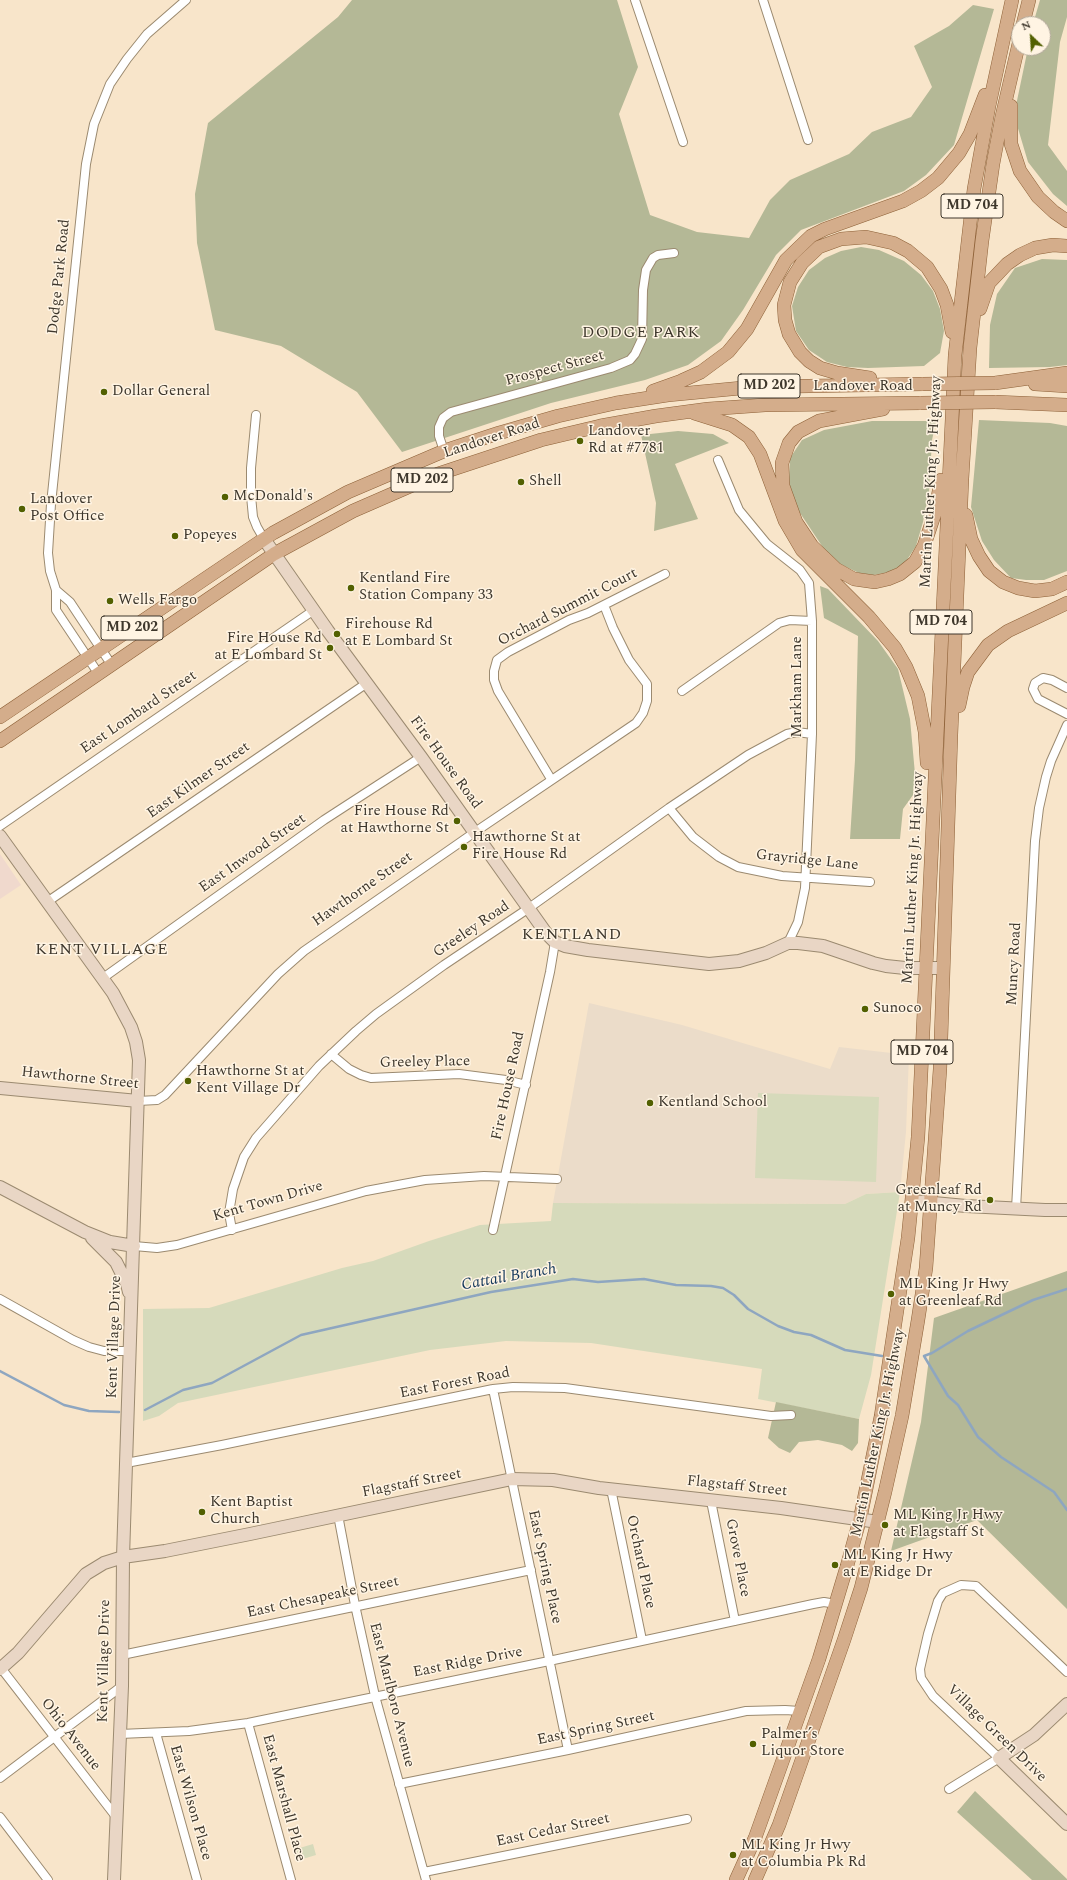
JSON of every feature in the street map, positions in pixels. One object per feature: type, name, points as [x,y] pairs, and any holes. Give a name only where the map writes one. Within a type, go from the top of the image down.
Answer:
[{"type":"main road","name":"Martin Luther King Jr. Highway","points":[[736,1880],[755,1838],[836,1604],[860,1519],[885,1394],[912,1201],[918,1137],[950,425],[955,355],[974,189],[998,58],[1012,0]]},
{"type":"main road","points":[[1026,16],[1029,0]]},
{"type":"main road","name":"Martin Luther King Jr. Highway","points":[[755,1880],[779,1824],[861,1588],[878,1522],[902,1416],[926,1268],[940,1069],[951,735],[962,479],[970,348],[982,241],[992,170],[1002,116],[1016,56]]},
{"type":"main road","points":[[616,403],[681,381],[702,372],[720,360],[735,345],[747,329],[786,260],[811,236],[825,229],[903,201],[921,191],[938,178],[960,153],[970,134],[998,58]]},
{"type":"main road","points":[[1015,59],[1010,123],[1014,155],[1020,171],[1034,192],[1048,207],[1067,221]]},
{"type":"main road","points":[[923,384],[837,373],[820,368],[804,357],[796,347],[789,334],[785,320],[784,305],[790,282],[797,269],[807,257],[819,247],[834,241],[857,237],[884,241],[908,251],[927,267],[944,297],[950,314],[955,355]]},
{"type":"main road","points":[[970,348],[985,294],[990,283],[1000,270],[1020,255],[1035,248],[1053,245],[1067,246]]},
{"type":"main road","points":[[995,383],[1067,373]]},
{"type":"main road","name":"Landover Road","points":[[0,717],[264,539],[348,492],[444,451],[538,421],[616,403],[668,395],[739,388],[793,385],[995,383],[1067,386]]},
{"type":"main road","name":"Landover Road","points":[[0,741],[274,554],[326,525],[379,499],[451,469],[520,446],[571,432],[637,419],[688,411],[764,405],[995,402],[1067,405]]},
{"type":"main road","points":[[921,403],[819,421],[798,432],[786,449],[782,463],[782,478],[785,494],[792,513],[800,531],[812,546],[836,569],[854,579],[875,582],[900,574],[914,562],[924,546],[933,519],[950,425]]},
{"type":"main road","points":[[1053,404],[1067,409]]},
{"type":"main road","points":[[688,411],[732,425],[749,437],[760,454],[780,512],[799,545],[811,560],[884,633],[901,657],[911,677],[921,709],[926,744],[932,819]]},
{"type":"main road","points":[[444,451],[451,469]]},
{"type":"main road","points":[[962,479],[971,539],[978,556],[989,570],[1007,584],[1027,590],[1052,589],[1067,582]]},
{"type":"main road","points":[[950,787],[959,703],[965,679],[972,666],[988,645],[1001,635],[1067,602]]},
{"type":"street","name":"Dodge Park Road","points":[[98,673],[56,610],[56,590],[49,562],[49,526],[84,178],[90,138],[104,97],[123,64],[147,34],[186,0]]},
{"type":"street","points":[[635,0],[683,142]]},
{"type":"street","points":[[763,0],[808,140]]},
{"type":"street","name":"Prospect Street","points":[[444,451],[439,436],[439,427],[443,418],[451,412],[611,368],[630,360],[635,354],[642,339],[643,290],[646,270],[653,258],[658,255],[674,253]]},
{"type":"street","points":[[256,415],[251,468],[251,496],[253,517],[264,539]]},
{"type":"street","name":"Markham Lane","points":[[718,460],[739,510],[767,544],[800,570],[809,583],[812,621],[812,734],[806,878],[802,908],[798,922],[788,943]]},
{"type":"street","name":"Fire House Road","points":[[264,539],[546,933],[555,942],[526,1084],[493,1230]]},
{"type":"street","name":"Orchard Summit Court","points":[[552,779],[498,691],[494,680],[494,671],[497,660],[508,652],[569,620],[604,605],[665,574]]},
{"type":"street","points":[[56,590],[70,602],[111,664]]},
{"type":"street","name":"Hawthorne Street","points":[[0,1088],[138,1101],[157,1100],[165,1095],[283,969],[304,952],[475,832],[636,723],[643,713],[647,700],[646,684],[629,660],[612,628],[604,605]]},
{"type":"street","name":"East Lombard Street","points":[[0,826],[314,610]]},
{"type":"street","points":[[682,690],[779,623],[790,620],[812,621]]},
{"type":"street","points":[[1067,688],[1052,680],[1043,678],[1036,681],[1033,689],[1038,699],[1067,714]]},
{"type":"street","name":"East Kilmer Street","points":[[48,902],[367,683]]},
{"type":"street","name":"Muncy Road","points":[[1016,1209],[1036,835],[1039,808],[1046,777],[1051,761],[1067,725]]},
{"type":"street","name":"Greeley Road","points":[[232,1230],[229,1213],[230,1202],[244,1157],[256,1138],[270,1119],[331,1054],[371,1018],[669,808],[748,755],[779,737],[797,732],[812,734]]},
{"type":"street","name":"East Inwood Street","points":[[103,978],[324,820],[421,757]]},
{"type":"street","name":"Grayridge Lane","points":[[669,808],[693,837],[719,858],[738,867],[758,872],[806,878],[870,882]]},
{"type":"street","name":"Kent Village Drive","points":[[0,836],[103,978],[124,1011],[136,1042],[139,1060],[123,1557],[122,1686],[114,1880]]},
{"type":"street","points":[[555,942],[565,946],[588,950],[710,964],[739,961],[766,954],[788,943],[823,946],[873,963],[905,968],[943,968]]},
{"type":"street","name":"Greeley Place","points":[[331,1054],[349,1069],[361,1075],[372,1078],[459,1074],[526,1084]]},
{"type":"street","name":"Kent Town Drive","points":[[0,1187],[85,1232],[110,1242],[156,1248],[177,1245],[343,1197],[395,1185],[454,1177],[557,1179]]},
{"type":"street","points":[[912,1201],[1016,1209],[1067,1210]]},
{"type":"street","points":[[85,1232],[116,1262],[128,1284],[132,1305]]},
{"type":"street","points":[[0,1299],[73,1340],[89,1347],[104,1351],[130,1351]]},
{"type":"street","name":"East Forest Road","points":[[126,1463],[222,1445],[493,1389],[524,1386],[565,1388],[739,1410],[771,1416],[791,1415]]},
{"type":"street","name":"East Spring Place","points":[[493,1389],[568,1750]]},
{"type":"street","name":"Flagstaff Street","points":[[0,1668],[18,1654],[86,1574],[104,1563],[123,1557],[165,1551],[338,1515],[413,1502],[512,1479],[553,1480],[611,1489],[878,1522]]},
{"type":"street","name":"Orchard Place","points":[[611,1489],[642,1640]]},
{"type":"street","name":"Grove Place","points":[[712,1501],[735,1621]]},
{"type":"street","name":"East Marlboro Avenue","points":[[338,1515],[375,1696],[425,1876]]},
{"type":"street","name":"East Chesapeake Street","points":[[122,1655],[356,1605],[530,1570]]},
{"type":"street","name":"Village Green Drive","points":[[1067,1672],[973,1585],[965,1584],[946,1591],[938,1601],[928,1634],[920,1669],[923,1682],[941,1704],[1067,1824]]},
{"type":"street","name":"East Ridge Drive","points":[[120,1734],[203,1730],[248,1722],[549,1661],[818,1603],[836,1604]]},
{"type":"street","name":"Ohio Avenue","points":[[0,1668],[117,1818]]},
{"type":"street","points":[[0,1778],[122,1686]]},
{"type":"street","points":[[949,1789],[1034,1735],[1067,1704]]},
{"type":"street","name":"East Spring Street","points":[[399,1784],[746,1712],[785,1710],[800,1711]]},
{"type":"street","name":"East Marshall Place","points":[[248,1722],[291,1880]]},
{"type":"street","name":"East Wilson Place","points":[[156,1733],[197,1880]]},
{"type":"street","points":[[0,1817],[48,1880]]},
{"type":"street","name":"East Cedar Street","points":[[425,1876],[687,1819]]},
{"type":"shaded area","points":[[0,854],[21,885],[0,899]]},
{"type":"shaded area","points":[[589,1003],[682,1025],[830,1069],[839,1047],[909,1055],[906,1132],[900,1192],[866,1194],[845,1204],[553,1203]]},
{"type":"green space","points":[[352,0],[617,0],[638,67],[619,114],[650,215],[697,232],[749,238],[770,200],[790,180],[849,154],[872,132],[911,117],[932,87],[914,46],[949,26],[973,5],[994,9],[954,145],[926,175],[904,191],[801,230],[776,255],[743,310],[721,341],[688,365],[645,380],[551,403],[402,452],[357,392],[281,346],[215,330],[197,243],[195,194],[208,123],[338,17]]},
{"type":"green space","points":[[1040,0],[1067,0],[1067,17],[1060,42],[1048,145],[1067,171],[1067,206],[1053,194],[1028,162],[1014,115],[1026,56],[1051,56],[1051,16],[1035,16]]},
{"type":"green space","points":[[861,247],[879,250],[904,261],[921,275],[933,291],[940,309],[944,331],[940,353],[924,366],[868,368],[847,367],[827,362],[809,350],[796,331],[792,306],[798,287],[809,270],[825,258],[841,251]]},
{"type":"green space","points":[[1042,259],[1067,260],[1067,365],[1050,367],[989,368],[990,325],[997,294],[1015,268]]},
{"type":"green space","points":[[979,420],[1050,423],[1067,426],[1067,571],[1044,580],[1011,578],[994,560],[982,541],[971,507]]},
{"type":"green space","points":[[872,421],[936,421],[932,440],[929,492],[916,546],[905,563],[890,572],[873,575],[859,573],[840,564],[826,552],[798,510],[789,484],[790,458],[802,440],[824,430]]},
{"type":"green space","points":[[678,431],[713,434],[729,443],[675,464],[698,519],[654,531],[656,503],[641,435]]},
{"type":"green space","points":[[820,586],[828,589],[878,641],[898,669],[910,719],[915,774],[913,795],[903,809],[900,839],[850,839],[855,760],[858,636],[824,618]]},
{"type":"green space","points":[[758,1093],[879,1097],[876,1182],[755,1178]]},
{"type":"green space","points":[[900,1192],[871,1375],[859,1419],[758,1399],[762,1369],[591,1343],[506,1341],[430,1350],[178,1403],[159,1416],[143,1421],[143,1309],[209,1308],[342,1268],[373,1261],[480,1225],[551,1221],[553,1203],[845,1204],[866,1194]]},
{"type":"green space","points":[[1067,1271],[1067,1609],[977,1520],[891,1551],[921,1422],[934,1318]]},
{"type":"green space","points":[[776,1402],[859,1419],[858,1443],[852,1451],[842,1445],[818,1440],[799,1442],[790,1453],[779,1448],[768,1438]]},
{"type":"green space","points":[[975,1791],[1067,1880],[1032,1880],[957,1812]]},
{"type":"green space","points":[[313,1844],[316,1855],[296,1861],[293,1850]]},
{"type":"waterway","name":"Cattail Branch","points":[[145,1410],[183,1390],[212,1383],[301,1335],[491,1292],[573,1279],[598,1282],[644,1279],[676,1285],[711,1286],[723,1288],[734,1295],[748,1309],[778,1326],[794,1332],[811,1335],[845,1350],[882,1356]]},
{"type":"waterway","points":[[1067,1289],[1033,1300],[968,1331],[932,1353],[924,1356],[948,1396],[958,1405],[978,1437],[1001,1457],[1054,1492],[1067,1510]]},
{"type":"waterway","name":"Cattail Branch","points":[[0,1371],[64,1405],[89,1411],[119,1412]]},
{"type":"place","name":"Dollar General","points":[[104,392]]},
{"type":"place","name":"Landover Rd at #7781","points":[[580,441]]},
{"type":"place","name":"Shell","points":[[521,482]]},
{"type":"place","name":"McDonald's","points":[[225,497]]},
{"type":"place","name":"Landover Post Office","points":[[22,509]]},
{"type":"place","name":"Popeyes","points":[[175,536]]},
{"type":"place","name":"Kentland Fire Station Company 33","points":[[351,588]]},
{"type":"place","name":"Wells Fargo","points":[[110,601]]},
{"type":"place","name":"Firehouse Rd at E Lombard St","points":[[337,634]]},
{"type":"place","name":"Fire House Rd at E Lombard St","points":[[330,648]]},
{"type":"place","name":"Fire House Rd at Hawthorne St","points":[[457,821]]},
{"type":"place","name":"Hawthorne St at Fire House Rd","points":[[464,847]]},
{"type":"place","name":"Sunoco","points":[[865,1009]]},
{"type":"place","name":"Hawthorne St at Kent Village Dr","points":[[188,1081]]},
{"type":"place","name":"Kentland School","points":[[650,1103]]},
{"type":"place","name":"Greenleaf Rd at Muncy Rd","points":[[990,1200]]},
{"type":"place","name":"ML King Jr Hwy at Greenleaf Rd","points":[[891,1294]]},
{"type":"place","name":"Kent Baptist Church","points":[[202,1512]]},
{"type":"place","name":"ML King Jr Hwy at Flagstaff St","points":[[885,1525]]},
{"type":"place","name":"ML King Jr Hwy at E Ridge Dr","points":[[835,1565]]},
{"type":"place","name":"Palmer’s Liquor Store","points":[[753,1744]]},
{"type":"place","name":"ML King Jr Hwy at Columbia Pk Rd","points":[[733,1855]]},
{"type":"district","name":"DODGE PARK","points":[[641,334]]},
{"type":"district","name":"KENTLAND","points":[[572,936]]},
{"type":"district","name":"KENT VILLAGE","points":[[102,951]]}]
